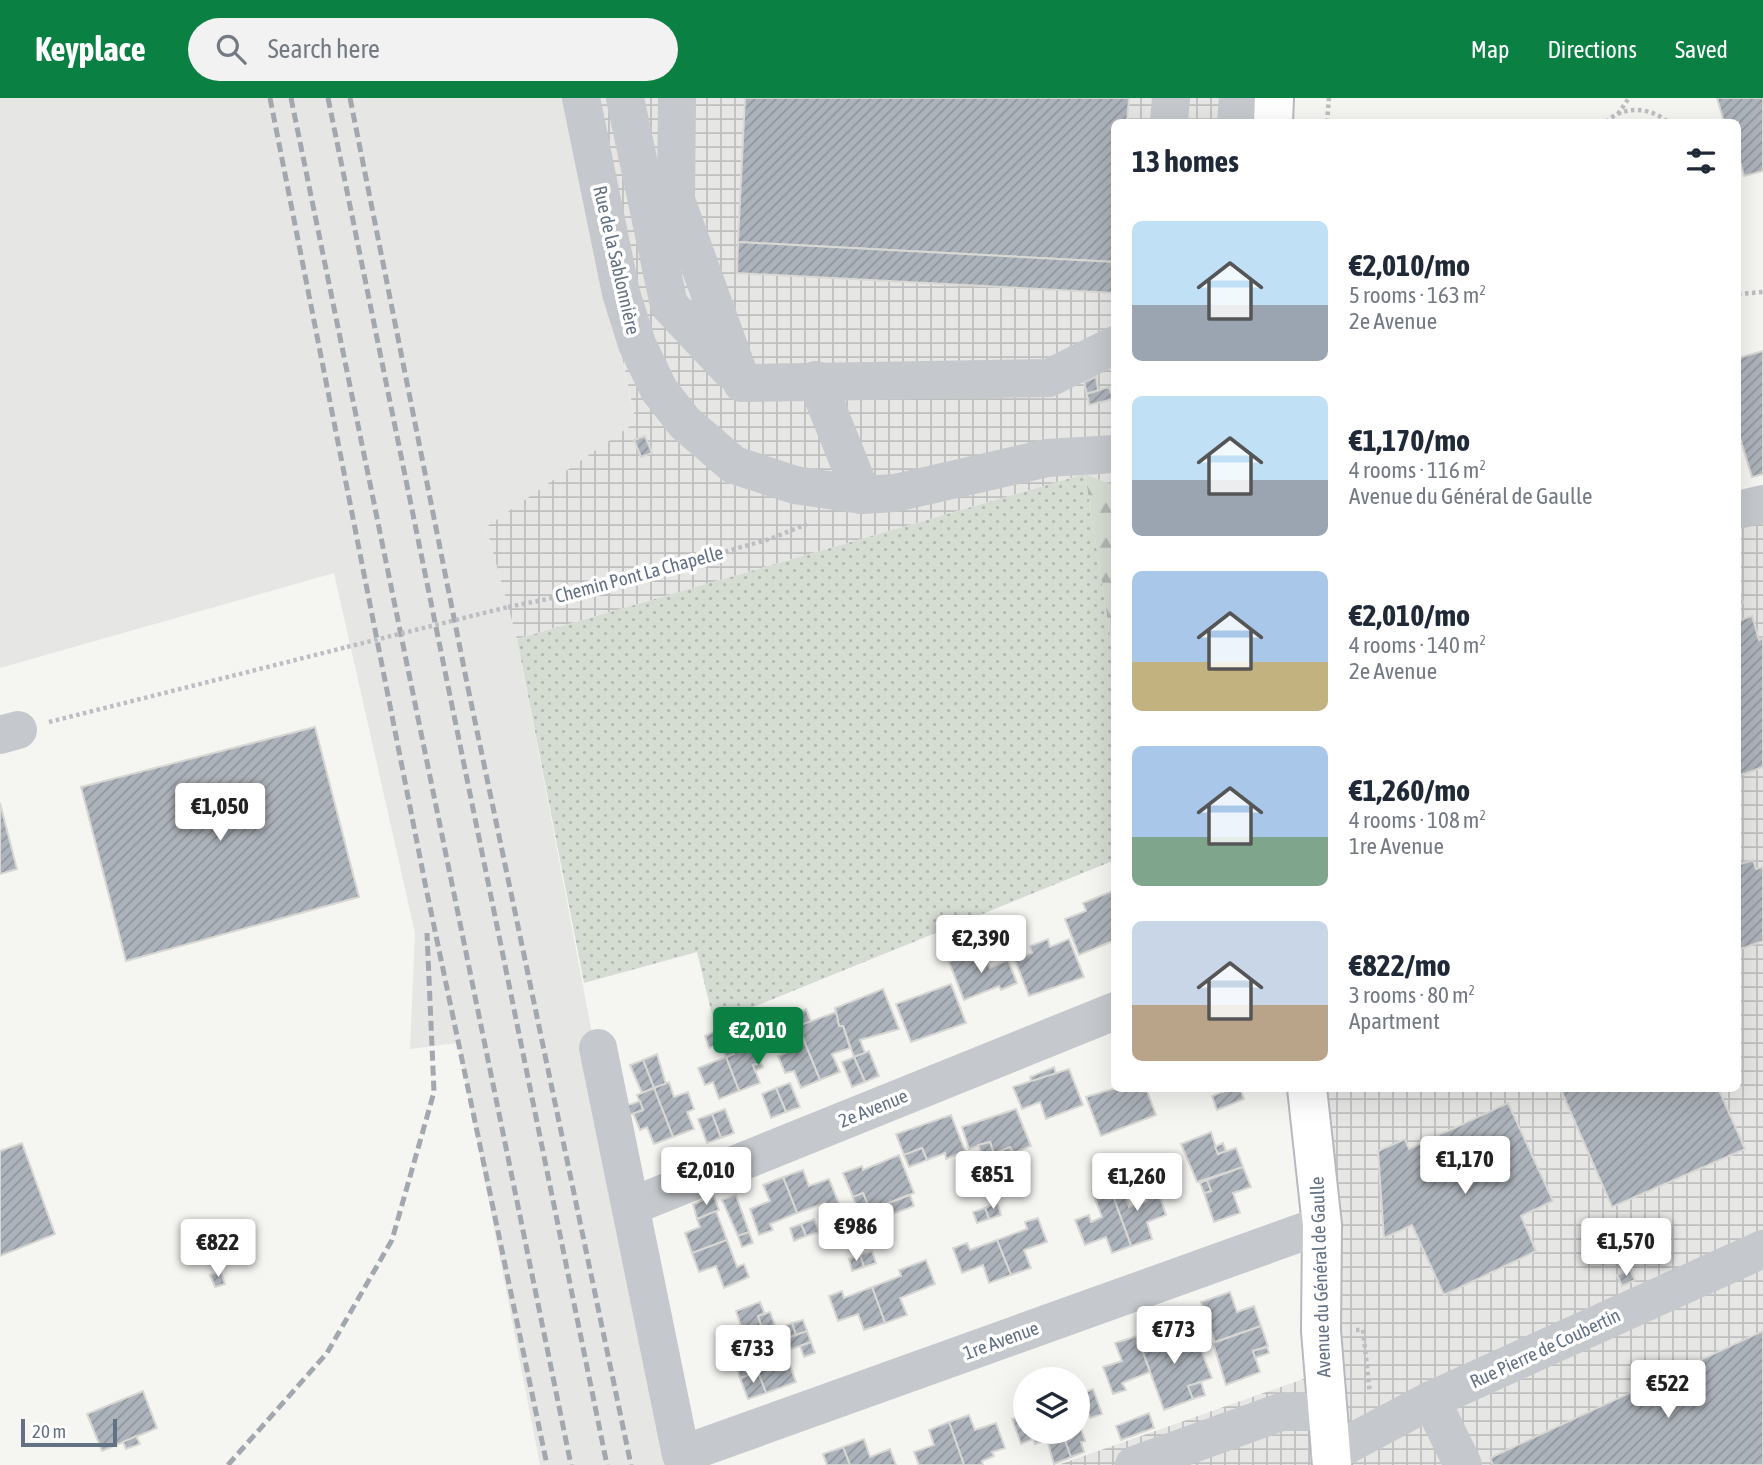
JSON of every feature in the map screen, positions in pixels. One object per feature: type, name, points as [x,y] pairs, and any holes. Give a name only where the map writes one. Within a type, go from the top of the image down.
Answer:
[{"type":"main road","points":[[1273,119],[1274,98]]},
{"type":"main road","points":[[1300,119],[1301,98]]},
{"type":"main road","name":"Avenue du Général de Gaulle","points":[[1307,1092],[1322,1225],[1321,1331],[1331,1459]]},
{"type":"street","name":"Rue de la Sablonnière","points":[[581,98],[621,293],[637,344],[659,390],[685,423],[734,465],[795,485],[862,495]]},
{"type":"street","points":[[625,98],[669,305],[742,383],[1049,378],[1111,347]]},
{"type":"street","points":[[677,98],[676,200],[742,383]]},
{"type":"street","points":[[1169,119],[1171,98]]},
{"type":"street","points":[[1236,119],[1238,98]]},
{"type":"street","points":[[816,380],[862,495],[895,493],[1047,458],[1111,454]]},
{"type":"street","points":[[1741,509],[1763,504]]},
{"type":"street","name":"2e Avenue","points":[[632,1206],[1111,1013]]},
{"type":"street","points":[[597,1048],[632,1206]]},
{"type":"street","name":"1re Avenue","points":[[632,1206],[681,1455],[1322,1225]]},
{"type":"street","name":"Rue Pierre de Coubertin","points":[[1331,1459],[1431,1400],[1763,1249]]},
{"type":"street","points":[[1431,1400],[1463,1465]]},
{"type":"street","points":[[1134,1465],[1201,1454],[1281,1412],[1326,1412]]},
{"type":"path","points":[[1326,119],[1329,98]]},
{"type":"path","points":[[1618,114],[1629,98]]},
{"type":"path","points":[[1610,119],[1618,114],[1638,109],[1654,112],[1664,119]]},
{"type":"path","points":[[1741,294],[1763,292]]},
{"type":"path","name":"Chemin Pont La Chapelle","points":[[9,732],[508,607],[582,592],[770,539]]},
{"type":"path","points":[[1346,1331],[1363,1329],[1371,1402]]},
{"type":"shaded area","points":[[0,98],[567,98],[636,423],[486,527],[517,639],[674,1465],[540,1465],[458,1043],[410,1049],[415,933],[334,573],[0,668]]},
{"type":"shaded area","points":[[567,98],[1268,98],[1268,119],[1111,119],[1111,484],[1085,474],[517,639],[486,527],[636,422]]},
{"type":"shaded area","points":[[1763,510],[1763,1465],[1058,1465],[1312,1376],[1290,1092],[1741,1092],[1741,516]]},
{"type":"green space","points":[[1085,474],[1111,484],[1111,643]]},
{"type":"green space","points":[[1085,474],[1111,643],[1111,862],[714,1023],[697,952],[584,983],[517,639]]},
{"type":"building","points":[[745,98],[1129,98],[1127,119],[1111,119],[1111,262],[738,242]]},
{"type":"building","points":[[1717,98],[1763,98],[1763,171],[1744,176],[1741,165],[1741,119],[1723,119]]},
{"type":"building","points":[[738,242],[1111,262],[1111,293],[737,273]]},
{"type":"building","points":[[1763,351],[1763,474],[1752,477],[1741,441],[1741,357]]},
{"type":"building","points":[[1096,377],[1098,390],[1087,394],[1084,382]]},
{"type":"building","points":[[1109,387],[1111,400],[1089,405],[1087,394]]},
{"type":"building","points":[[645,436],[652,453],[641,457],[634,440]]},
{"type":"building","points":[[1752,616],[1759,640],[1763,638],[1763,767],[1741,775],[1741,620]]},
{"type":"building","points":[[315,727],[359,897],[126,961],[81,787]]},
{"type":"building","points":[[0,803],[17,869],[0,874]]},
{"type":"building","points":[[1753,860],[1756,869],[1763,867],[1763,941],[1741,949],[1741,864]]},
{"type":"building","points":[[1111,892],[1111,942],[1079,955],[1065,919],[1086,911],[1083,903]]},
{"type":"building","points":[[1048,939],[1050,947],[1069,939],[1084,977],[1029,996],[1015,960],[1032,953],[1030,946]]},
{"type":"building","points":[[982,949],[990,968],[1008,960],[1017,983],[1001,990],[999,986],[964,1000],[949,962]]},
{"type":"building","points":[[951,984],[966,1023],[911,1042],[896,1004]]},
{"type":"building","points":[[883,989],[899,1029],[860,1040],[865,1053],[854,1057],[843,1026],[839,1026],[835,1008]]},
{"type":"building","points":[[806,1009],[811,1022],[798,1026],[793,1014]]},
{"type":"building","points":[[836,1012],[839,1026],[843,1026],[850,1048],[832,1054],[840,1072],[820,1080],[798,1026]]},
{"type":"building","points":[[793,1014],[798,1026],[787,1030],[783,1018]]},
{"type":"building","points":[[747,1025],[761,1063],[753,1065],[760,1083],[739,1091],[726,1057],[734,1054],[726,1033]]},
{"type":"building","points":[[798,1026],[820,1080],[801,1088],[794,1071],[785,1073],[778,1056],[793,1050],[785,1031]]},
{"type":"building","points":[[716,1031],[721,1043],[709,1048],[705,1036]]},
{"type":"building","points":[[728,1038],[734,1054],[726,1057],[720,1042]]},
{"type":"building","points":[[869,1051],[879,1076],[865,1082],[854,1057]]},
{"type":"building","points":[[657,1054],[666,1084],[654,1088],[643,1060]]},
{"type":"building","points":[[726,1057],[739,1091],[719,1099],[713,1082],[705,1085],[698,1068]]},
{"type":"building","points":[[854,1057],[865,1082],[852,1087],[842,1062]]},
{"type":"building","points":[[643,1060],[654,1088],[642,1093],[630,1065]]},
{"type":"building","points":[[761,1063],[763,1067],[755,1071],[753,1065]]},
{"type":"building","points":[[1054,1067],[1056,1074],[1033,1083],[1031,1081],[1030,1077]]},
{"type":"building","points":[[1069,1069],[1083,1105],[1046,1119],[1040,1102],[1022,1109],[1013,1087]]},
{"type":"building","points":[[669,1082],[674,1097],[688,1092],[694,1109],[687,1112],[694,1129],[673,1137],[654,1088]]},
{"type":"building","points":[[790,1083],[800,1107],[786,1112],[776,1088]]},
{"type":"building","points":[[654,1088],[673,1137],[654,1144],[647,1127],[640,1130],[633,1113],[643,1110],[637,1095]]},
{"type":"building","points":[[776,1088],[786,1112],[771,1118],[762,1094]]},
{"type":"building","points":[[1111,1090],[1111,1092],[1147,1092],[1156,1115],[1101,1136],[1086,1097]]},
{"type":"building","points":[[1222,1092],[1241,1092],[1244,1099],[1217,1110],[1212,1096]]},
{"type":"building","points":[[1562,1092],[1720,1092],[1745,1149],[1612,1207]]},
{"type":"building","points":[[640,1101],[643,1110],[629,1115],[626,1106]]},
{"type":"building","points":[[1508,1103],[1553,1201],[1521,1216],[1536,1251],[1444,1295],[1412,1225],[1384,1238],[1378,1151],[1405,1139],[1409,1149]]},
{"type":"building","points":[[725,1109],[734,1133],[721,1138],[712,1114]]},
{"type":"building","points":[[1016,1109],[1031,1146],[1013,1153],[1010,1147],[994,1154],[990,1142],[969,1149],[962,1127]]},
{"type":"building","points":[[712,1114],[721,1138],[707,1143],[698,1119]]},
{"type":"building","points":[[951,1115],[965,1151],[946,1159],[945,1153],[927,1160],[922,1148],[904,1155],[896,1134]]},
{"type":"building","points":[[1211,1132],[1218,1154],[1236,1148],[1243,1167],[1197,1182],[1181,1144]]},
{"type":"building","points":[[990,1142],[994,1154],[984,1158],[978,1145]]},
{"type":"building","points":[[22,1143],[55,1234],[0,1256],[0,1151]]},
{"type":"building","points":[[1223,1143],[1226,1151],[1218,1154],[1215,1147]]},
{"type":"building","points":[[1010,1147],[1013,1153],[996,1160],[994,1154]]},
{"type":"building","points":[[922,1148],[927,1160],[909,1167],[904,1155]]},
{"type":"building","points":[[899,1155],[914,1193],[870,1210],[863,1193],[853,1197],[843,1173],[862,1166],[863,1170]]},
{"type":"building","points":[[1243,1167],[1251,1187],[1233,1193],[1240,1213],[1214,1222],[1204,1193],[1211,1191],[1207,1180]]},
{"type":"building","points":[[803,1170],[809,1186],[829,1179],[839,1204],[827,1208],[825,1203],[797,1213],[783,1177]]},
{"type":"building","points":[[783,1177],[797,1213],[770,1224],[773,1230],[759,1235],[750,1209],[770,1201],[763,1185]]},
{"type":"building","points":[[1207,1180],[1211,1191],[1204,1193],[1200,1183]]},
{"type":"building","points":[[1122,1181],[1129,1207],[1147,1201],[1144,1195],[1158,1190],[1166,1215],[1147,1222],[1152,1239],[1131,1246],[1109,1185]]},
{"type":"building","points":[[1109,1185],[1131,1246],[1112,1253],[1106,1237],[1085,1245],[1075,1220],[1089,1215],[1091,1222],[1102,1217],[1092,1191]]},
{"type":"building","points":[[863,1193],[870,1210],[859,1213],[853,1197]]},
{"type":"building","points":[[736,1195],[749,1232],[738,1236],[722,1200]]},
{"type":"building","points":[[910,1195],[914,1206],[874,1221],[870,1210]]},
{"type":"building","points":[[714,1196],[719,1210],[697,1219],[693,1204]]},
{"type":"building","points":[[997,1202],[1001,1215],[989,1219],[985,1208]]},
{"type":"building","points":[[985,1208],[989,1219],[977,1223],[973,1212]]},
{"type":"building","points":[[716,1211],[727,1240],[692,1253],[685,1233],[700,1227],[697,1219]]},
{"type":"building","points":[[1038,1218],[1047,1242],[1024,1250],[1031,1268],[1011,1275],[997,1240],[1027,1229],[1025,1222]]},
{"type":"building","points":[[814,1219],[819,1232],[806,1236],[801,1224]]},
{"type":"building","points":[[801,1224],[806,1236],[794,1241],[790,1228]]},
{"type":"building","points":[[749,1232],[753,1243],[742,1247],[738,1236]]},
{"type":"building","points":[[727,1240],[737,1267],[744,1264],[749,1277],[724,1288],[716,1266],[699,1272],[692,1253]]},
{"type":"building","points":[[997,1240],[1011,1275],[989,1283],[983,1265],[962,1273],[953,1248],[967,1243],[970,1250]]},
{"type":"building","points":[[872,1251],[876,1263],[864,1267],[860,1255]]},
{"type":"building","points":[[860,1255],[864,1267],[852,1271],[849,1259]]},
{"type":"building","points":[[926,1260],[935,1284],[900,1298],[907,1315],[885,1323],[872,1287],[901,1276],[899,1270]]},
{"type":"building","points":[[1630,1270],[1635,1280],[1622,1286],[1617,1275]]},
{"type":"building","points":[[221,1271],[225,1284],[215,1287],[210,1275]]},
{"type":"building","points":[[872,1287],[885,1323],[864,1330],[858,1314],[838,1321],[829,1296],[842,1291],[844,1298]]},
{"type":"building","points":[[1230,1292],[1237,1312],[1254,1306],[1261,1326],[1215,1342],[1201,1302]]},
{"type":"building","points":[[760,1302],[765,1314],[758,1316],[768,1345],[733,1358],[725,1338],[743,1332],[736,1311]]},
{"type":"building","points":[[770,1312],[781,1341],[768,1345],[758,1316]]},
{"type":"building","points":[[803,1320],[807,1331],[796,1335],[792,1323]]},
{"type":"building","points":[[792,1323],[796,1335],[781,1341],[777,1329]]},
{"type":"building","points":[[1261,1326],[1268,1346],[1253,1351],[1260,1372],[1226,1385],[1213,1343]]},
{"type":"building","points":[[1156,1329],[1162,1344],[1194,1333],[1212,1378],[1188,1386],[1193,1399],[1164,1410],[1137,1336]]},
{"type":"building","points":[[1166,1329],[1170,1342],[1162,1344],[1158,1333]]},
{"type":"building","points":[[807,1331],[811,1342],[785,1351],[796,1382],[766,1393],[758,1372],[740,1378],[733,1358]]},
{"type":"building","points":[[1763,1331],[1763,1465],[1493,1465],[1490,1458]]},
{"type":"building","points":[[1137,1336],[1150,1372],[1122,1383],[1126,1390],[1113,1394],[1103,1367],[1122,1361],[1115,1343]]},
{"type":"building","points":[[811,1342],[815,1353],[804,1357],[800,1346]]},
{"type":"building","points":[[1267,1347],[1269,1353],[1255,1358],[1253,1351]]},
{"type":"building","points":[[758,1372],[766,1393],[748,1399],[740,1378]]},
{"type":"building","points":[[1201,1382],[1205,1395],[1193,1399],[1188,1386]]},
{"type":"building","points":[[1093,1389],[1102,1414],[1090,1418],[1090,1390]]},
{"type":"building","points":[[143,1391],[157,1428],[102,1451],[87,1414]]},
{"type":"building","points":[[1149,1413],[1154,1428],[1121,1440],[1116,1426]]},
{"type":"building","points":[[969,1415],[975,1430],[996,1423],[1005,1448],[992,1452],[994,1456],[982,1461],[983,1465],[964,1465],[949,1422]]},
{"type":"building","points":[[949,1422],[964,1465],[919,1465],[914,1452],[934,1445],[929,1430]]},
{"type":"building","points":[[136,1436],[140,1444],[126,1449],[123,1442]]},
{"type":"building","points":[[864,1439],[870,1457],[890,1449],[896,1465],[850,1465],[843,1447]]},
{"type":"building","points":[[1048,1444],[1066,1444],[1071,1457],[1054,1464]]},
{"type":"building","points":[[1066,1444],[1082,1444],[1084,1452],[1071,1457]]},
{"type":"building","points":[[843,1447],[850,1465],[827,1465],[823,1454]]},
{"type":"railway","points":[[270,98],[426,888],[547,1465]]},
{"type":"railway","points":[[291,98],[571,1465]]},
{"type":"railway","points":[[328,98],[607,1465]]},
{"type":"railway","points":[[350,98],[468,688],[631,1465]]},
{"type":"railway","points":[[228,1465],[327,1353],[392,1240],[434,1092],[427,933]]}]
